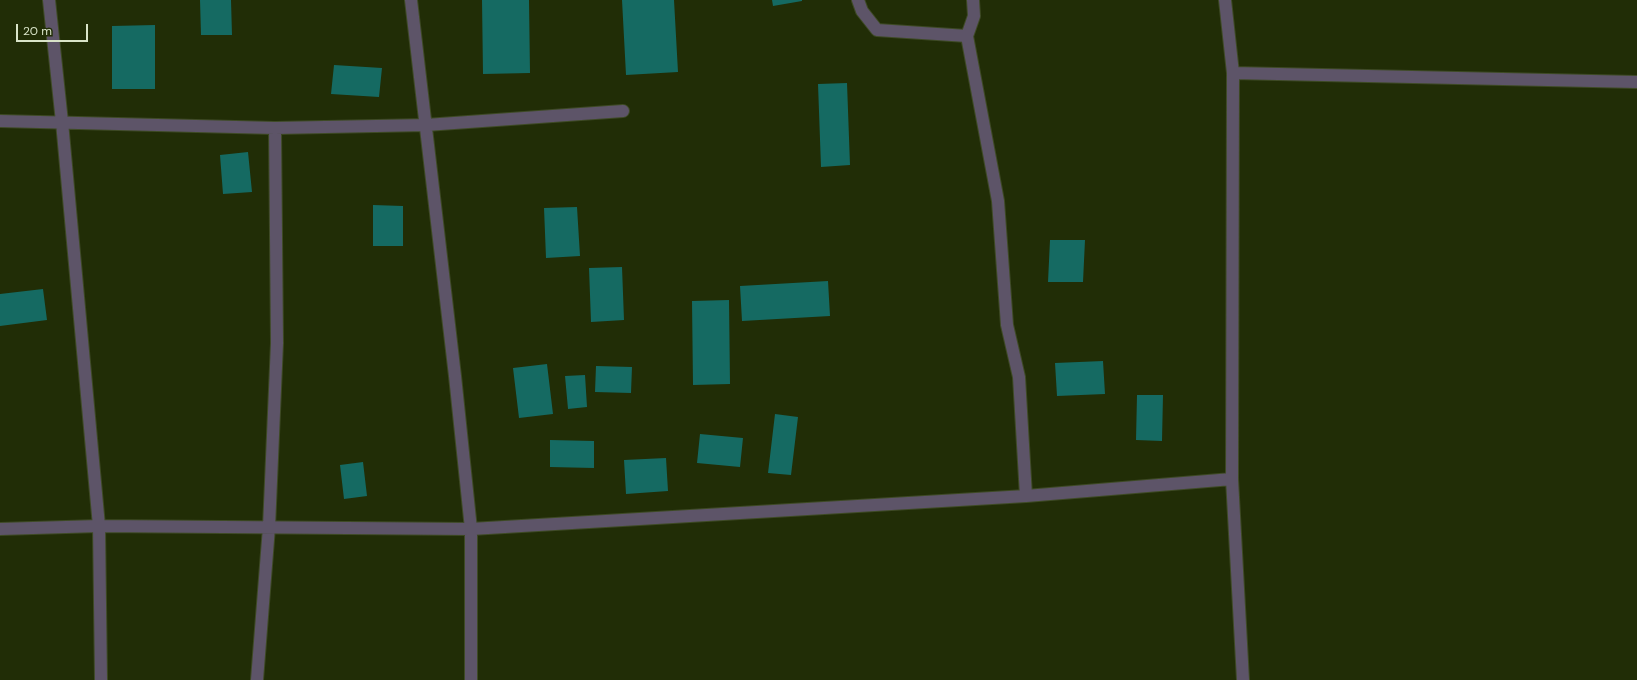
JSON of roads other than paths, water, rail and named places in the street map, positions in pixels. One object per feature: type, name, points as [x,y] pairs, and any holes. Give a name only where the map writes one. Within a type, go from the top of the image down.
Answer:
[{"type":"street","points":[[49,0],[62,122],[99,526],[101,680]]},
{"type":"street","points":[[411,0],[455,376],[471,529],[471,680]]},
{"type":"street","points":[[858,0],[862,11],[876,30],[967,36]]},
{"type":"street","points":[[972,0],[974,16],[967,36],[998,200],[1007,325],[1019,378],[1026,496]]},
{"type":"street","points":[[1225,0],[1233,73],[1232,479],[1243,680]]},
{"type":"street","points":[[1233,73],[1637,82]]},
{"type":"street","points":[[0,121],[275,128],[426,125],[623,111]]},
{"type":"street","points":[[257,680],[269,527],[277,343],[275,128]]},
{"type":"street","points":[[0,529],[99,526],[471,529],[1026,496],[1232,479]]}]
